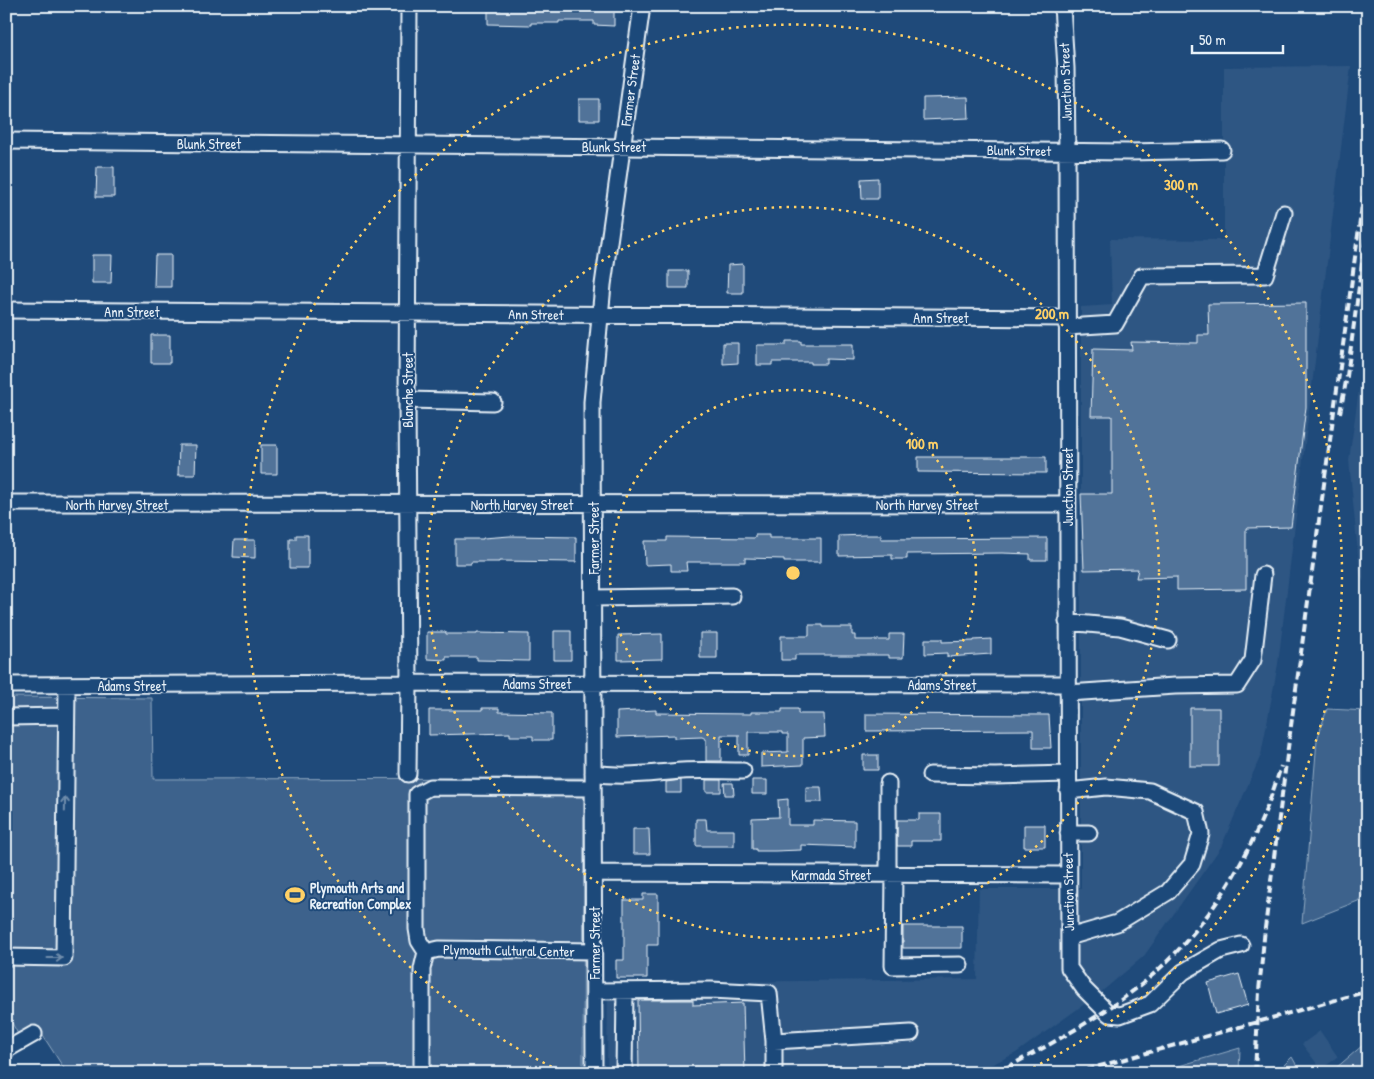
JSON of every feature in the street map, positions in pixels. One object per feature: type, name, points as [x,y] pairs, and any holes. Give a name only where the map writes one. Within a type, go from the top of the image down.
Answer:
[{"type":"street","name":"Blanche Street","points":[[408,774],[409,6]]},
{"type":"street","name":"Farmer Street","points":[[594,1073],[592,402],[600,315],[642,6]]},
{"type":"street","name":"Junction Street","points":[[1062,6],[1066,68],[1067,151],[1067,622],[1070,968],[1084,989],[1109,1014],[1120,1015],[1150,1004],[1183,972],[1221,950],[1241,945]]},
{"type":"street","name":"Blunk Street","points":[[6,141],[1067,151],[1222,150]]},
{"type":"street","name":"Ann Street","points":[[6,310],[600,315],[1115,324],[1142,276],[1265,276],[1284,213]]},
{"type":"street","points":[[407,400],[493,402]]},
{"type":"street","name":"North Harvey Street","points":[[6,503],[1067,504]]},
{"type":"street","name":"Adams Street","points":[[6,685],[593,683],[1068,689],[1237,685],[1253,660],[1263,575]]},
{"type":"street","points":[[593,598],[732,596]]},
{"type":"street","points":[[1067,622],[1120,627],[1168,640]]},
{"type":"street","points":[[6,957],[64,958],[67,686]]},
{"type":"street","points":[[6,716],[66,716]]},
{"type":"street","points":[[426,952],[419,941],[417,929],[417,794],[430,787],[593,780],[610,776],[647,775],[682,771],[744,772]]},
{"type":"street","points":[[930,775],[1068,774]]},
{"type":"street","points":[[888,783],[893,966],[960,965]]},
{"type":"street","points":[[1068,791],[1106,788],[1150,791],[1196,812],[1201,834],[1192,864],[1168,892],[1117,922],[1069,937]]},
{"type":"street","points":[[1068,833],[1090,833]]},
{"type":"street","name":"Karmada Street","points":[[593,874],[1068,875]]},
{"type":"street","name":"Plymouth Cultural Center","points":[[422,1073],[422,969],[426,952],[439,948],[594,951]]},
{"type":"street","points":[[594,991],[711,990],[769,993],[774,1041],[774,1073]]},
{"type":"street","points":[[624,1073],[625,991]]},
{"type":"street","points":[[774,1041],[911,1033]]},
{"type":"street","points":[[6,1050],[34,1034]]},
{"type":"shaded area","points":[[1351,66],[1278,664],[1261,755],[1221,847],[1144,956],[1100,993],[1016,1053],[974,1073],[607,1073],[608,983],[977,979],[979,889],[1081,889],[1081,307],[1112,305],[1110,239],[1224,240],[1224,67]]},
{"type":"shaded area","points":[[1368,325],[1368,589],[1360,575],[1349,460]]},
{"type":"shaded area","name":"Plymouth Arts and Recreation Complex","points":[[6,697],[152,698],[153,779],[584,778],[583,1073],[67,1073],[36,1025],[18,1034],[6,1012]]},
{"type":"shaded area","points":[[1327,709],[1368,711],[1368,889],[1358,901],[1302,923],[1317,740]]},
{"type":"shaded area","points":[[1320,1031],[1338,1057],[1321,1069],[1302,1044]]},
{"type":"shaded area","points":[[1363,1045],[1368,1048],[1368,1073],[1327,1073],[1336,1068]]},
{"type":"shaded area","points":[[1240,1048],[1239,1073],[1155,1073]]},
{"type":"shaded area","points":[[1292,1057],[1301,1073],[1276,1073]]},
{"type":"building","points":[[501,6],[614,6],[614,26],[594,25],[594,21],[559,21],[559,23],[531,23],[531,25],[488,24],[488,10],[501,10]]},
{"type":"building","points":[[968,97],[969,118],[923,120],[923,98]]},
{"type":"building","points":[[579,99],[599,99],[599,120],[579,120]]},
{"type":"building","points":[[97,167],[114,167],[114,197],[96,197]]},
{"type":"building","points":[[878,178],[878,199],[862,199],[861,179]]},
{"type":"building","points":[[92,255],[112,255],[111,283],[92,283]]},
{"type":"building","points":[[155,255],[171,255],[171,287],[154,287]]},
{"type":"building","points":[[743,264],[743,293],[727,293],[728,265]]},
{"type":"building","points":[[669,271],[688,271],[688,288],[669,288]]},
{"type":"building","points":[[1306,303],[1306,407],[1291,527],[1246,528],[1246,589],[1177,590],[1177,577],[1136,578],[1138,569],[1084,570],[1081,494],[1112,494],[1112,416],[1091,416],[1093,349],[1132,350],[1131,342],[1198,343],[1198,335],[1209,335],[1208,304]]},
{"type":"building","points":[[151,335],[170,335],[170,363],[151,363]]},
{"type":"building","points":[[786,341],[801,341],[801,344],[853,344],[853,360],[826,359],[826,364],[772,362],[772,365],[757,365],[757,345],[786,345]]},
{"type":"building","points":[[723,343],[738,343],[738,363],[723,364]]},
{"type":"building","points":[[179,445],[196,445],[195,475],[178,475]]},
{"type":"building","points":[[261,445],[277,445],[277,474],[261,474]]},
{"type":"building","points":[[918,457],[1046,457],[1046,473],[918,472]]},
{"type":"building","points":[[296,535],[308,535],[308,568],[290,568],[290,539],[296,539]]},
{"type":"building","points":[[755,535],[769,535],[769,538],[821,538],[821,562],[784,562],[784,559],[745,558],[745,562],[686,562],[687,571],[671,571],[671,564],[645,565],[644,541],[667,541],[667,537],[755,538]]},
{"type":"building","points":[[881,535],[881,539],[1047,538],[1047,560],[1030,560],[1030,554],[1002,553],[907,554],[907,559],[892,559],[892,555],[839,556],[839,536]]},
{"type":"building","points":[[510,536],[576,537],[576,562],[499,561],[455,564],[455,539],[483,539]]},
{"type":"building","points":[[234,540],[255,540],[255,558],[233,557]]},
{"type":"building","points":[[809,625],[852,627],[852,635],[855,635],[855,640],[889,640],[889,634],[904,634],[903,658],[889,658],[889,655],[795,655],[795,660],[781,660],[781,636],[809,636]]},
{"type":"building","points":[[554,631],[571,631],[571,660],[554,660]]},
{"type":"building","points":[[427,632],[446,632],[446,634],[529,634],[529,661],[477,660],[477,657],[446,657],[446,660],[427,659]]},
{"type":"building","points":[[700,633],[717,633],[717,658],[700,658]]},
{"type":"building","points":[[662,634],[662,659],[618,660],[618,635]]},
{"type":"building","points":[[925,639],[942,639],[942,642],[991,639],[991,654],[947,657],[947,653],[925,654]]},
{"type":"building","points":[[482,708],[499,708],[499,712],[552,713],[552,740],[533,740],[533,736],[510,736],[510,733],[429,735],[429,710],[482,710]]},
{"type":"building","points":[[1190,708],[1219,708],[1219,766],[1190,766]]},
{"type":"building","points":[[782,709],[798,709],[798,714],[824,714],[825,737],[803,738],[803,765],[761,767],[761,753],[788,752],[788,734],[782,734],[782,732],[748,732],[748,755],[739,755],[739,735],[721,735],[721,761],[706,761],[706,739],[702,737],[674,738],[674,735],[617,737],[617,712],[656,710],[656,713],[751,714],[751,712],[782,712]]},
{"type":"building","points":[[866,714],[1049,715],[1051,748],[1033,748],[1033,730],[866,731]]},
{"type":"building","points":[[863,755],[878,755],[878,770],[863,770]]},
{"type":"building","points":[[681,780],[681,793],[666,793],[666,782]]},
{"type":"building","points":[[706,780],[721,780],[721,792],[706,792]]},
{"type":"building","points":[[752,780],[767,780],[767,794],[752,794]]},
{"type":"building","points":[[724,783],[733,783],[734,795],[725,795]]},
{"type":"building","points":[[806,787],[821,787],[822,802],[806,802]]},
{"type":"building","points":[[788,799],[788,825],[813,825],[813,820],[855,821],[855,847],[801,845],[801,850],[756,851],[756,849],[752,849],[752,818],[779,817],[778,800]]},
{"type":"building","points":[[919,814],[941,814],[941,841],[911,841],[911,846],[897,846],[897,820],[919,820]]},
{"type":"building","points":[[696,819],[706,819],[707,830],[734,830],[734,846],[696,846]]},
{"type":"building","points":[[1024,825],[1045,825],[1045,847],[1024,847]]},
{"type":"building","points":[[633,829],[649,829],[650,854],[633,854]]},
{"type":"building","points":[[643,894],[658,894],[658,945],[647,945],[647,978],[616,978],[616,960],[624,960],[624,900],[643,900]]},
{"type":"building","points":[[903,926],[962,926],[962,948],[903,948]]},
{"type":"building","points":[[1239,974],[1248,1005],[1216,1014],[1208,983]]},
{"type":"building","points":[[638,1000],[693,1000],[693,1005],[743,1003],[745,1073],[639,1073]]},
{"type":"railway","points":[[1255,1073],[1259,991],[1265,928],[1368,162]]},
{"type":"railway","points":[[1340,413],[1347,376],[1368,219]]},
{"type":"railway","points":[[996,1073],[1071,1032],[1108,1009],[1142,984],[1189,938],[1228,886],[1244,857],[1271,797],[1281,766]]},
{"type":"railway","points":[[1075,1073],[1368,991]]},
{"type":"place","name":"Plymouth Arts and Recreation Complex","points":[[295,895]]}]
